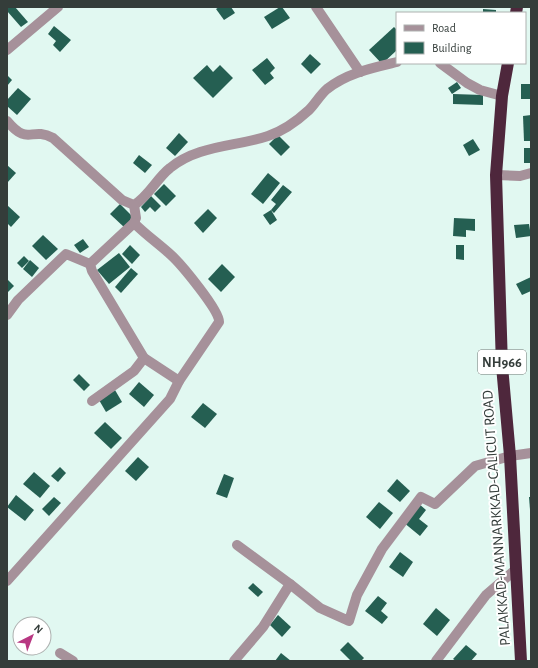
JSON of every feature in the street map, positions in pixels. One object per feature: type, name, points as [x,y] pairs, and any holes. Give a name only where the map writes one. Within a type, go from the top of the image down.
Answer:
[{"type":"highway","name":"PALAKKAD-MANNARKKAD-CALICUT ROAD","points":[[508,64],[502,96],[496,175],[502,366],[510,456],[521,661]]},
{"type":"street","points":[[7,50],[58,7]]},
{"type":"street","points":[[316,7],[360,72]]},
{"type":"street","points":[[134,205],[141,200],[169,168],[185,159],[213,148],[267,136],[288,127],[308,110],[325,91],[343,78],[396,62]]},
{"type":"street","points":[[441,64],[466,83],[480,90],[502,96]]},
{"type":"street","points":[[7,121],[17,132],[25,136],[37,133],[46,134],[53,138],[122,200],[134,205]]},
{"type":"street","points":[[496,175],[520,176],[531,173]]},
{"type":"street","points":[[90,264],[134,223],[136,218],[134,205]]},
{"type":"street","points":[[7,581],[170,399],[179,381],[218,325],[220,318],[216,311],[178,262],[134,223]]},
{"type":"street","points":[[7,314],[18,300],[66,254],[90,264]]},
{"type":"street","points":[[90,264],[92,271],[144,358],[179,381]]},
{"type":"street","points":[[92,401],[134,371],[144,358]]},
{"type":"street","points":[[238,545],[320,608],[349,621],[357,595],[382,549],[421,498],[435,504],[475,466],[510,456],[531,453]]},
{"type":"street","points":[[436,661],[486,595],[515,570]]},
{"type":"street","points":[[234,661],[263,627],[290,584]]},
{"type":"street","points":[[60,653],[73,661]]},
{"type":"building","points":[[7,7],[15,7],[28,22],[21,27],[7,11]]},
{"type":"building","points":[[219,7],[231,7],[235,13],[224,20],[216,9]]},
{"type":"building","points":[[282,7],[290,18],[272,29],[264,17]]},
{"type":"building","points":[[483,9],[496,10],[496,12],[483,12]]},
{"type":"building","points":[[54,26],[71,40],[60,52],[53,45],[56,41],[48,34]]},
{"type":"building","points":[[394,27],[396,29],[396,51],[382,64],[369,50]]},
{"type":"building","points":[[310,54],[321,64],[311,74],[301,64]]},
{"type":"building","points":[[267,58],[275,68],[270,73],[274,78],[265,85],[252,70]]},
{"type":"building","points":[[207,65],[213,72],[220,65],[233,78],[213,98],[193,78]]},
{"type":"building","points":[[7,75],[12,80],[7,86]]},
{"type":"building","points":[[457,82],[461,88],[452,94],[448,88]]},
{"type":"building","points":[[521,84],[531,84],[531,99],[521,99]]},
{"type":"building","points":[[18,88],[31,99],[17,115],[7,106],[7,100]]},
{"type":"building","points":[[453,94],[483,95],[483,105],[453,104]]},
{"type":"building","points":[[531,115],[531,141],[524,141],[523,116]]},
{"type":"building","points":[[179,133],[188,142],[175,156],[166,148]]},
{"type":"building","points":[[278,135],[290,147],[281,156],[269,144]]},
{"type":"building","points":[[473,139],[480,150],[469,156],[463,145]]},
{"type":"building","points":[[524,148],[531,148],[531,163],[524,163]]},
{"type":"building","points":[[139,155],[152,165],[145,173],[133,163]]},
{"type":"building","points":[[7,165],[16,173],[7,183]]},
{"type":"building","points":[[268,173],[280,183],[263,204],[251,194]]},
{"type":"building","points":[[164,184],[176,196],[166,206],[154,194]]},
{"type":"building","points":[[283,185],[292,192],[274,213],[271,210],[276,204],[271,200]]},
{"type":"building","points":[[151,196],[161,206],[155,212],[150,207],[145,212],[141,207]]},
{"type":"building","points":[[120,204],[134,218],[125,228],[110,214]]},
{"type":"building","points":[[7,205],[20,217],[11,227],[7,223]]},
{"type":"building","points":[[208,209],[217,218],[203,233],[194,223]]},
{"type":"building","points":[[271,210],[277,220],[270,225],[263,215]]},
{"type":"building","points":[[454,218],[475,219],[475,231],[466,230],[466,237],[453,236]]},
{"type":"building","points":[[529,224],[531,236],[516,238],[514,225]]},
{"type":"building","points":[[43,235],[58,249],[46,260],[32,246]]},
{"type":"building","points":[[83,239],[89,247],[80,253],[74,245]]},
{"type":"building","points":[[130,245],[140,255],[132,264],[122,254]]},
{"type":"building","points":[[456,245],[464,245],[464,260],[456,259]]},
{"type":"building","points":[[119,253],[130,267],[109,284],[97,270]]},
{"type":"building","points":[[24,256],[29,261],[22,268],[17,263]]},
{"type":"building","points":[[30,260],[39,268],[32,277],[23,269]]},
{"type":"building","points":[[222,264],[235,277],[221,292],[208,279]]},
{"type":"building","points":[[131,268],[138,274],[121,293],[115,287]]},
{"type":"building","points":[[531,277],[531,291],[522,295],[516,284]]},
{"type":"building","points":[[7,279],[14,286],[7,293]]},
{"type":"building","points":[[79,374],[90,385],[84,391],[73,380]]},
{"type":"building","points":[[139,382],[154,395],[144,407],[129,394]]},
{"type":"building","points":[[115,390],[122,402],[106,412],[99,400]]},
{"type":"building","points":[[203,403],[217,414],[205,428],[191,417]]},
{"type":"building","points":[[105,422],[122,438],[111,449],[94,433]]},
{"type":"building","points":[[138,457],[149,467],[136,481],[125,471]]},
{"type":"building","points":[[60,467],[66,473],[58,482],[51,476]]},
{"type":"building","points":[[34,472],[50,486],[40,498],[23,484]]},
{"type":"building","points":[[224,474],[234,478],[227,498],[216,494]]},
{"type":"building","points":[[397,479],[410,491],[400,502],[387,491]]},
{"type":"building","points":[[16,495],[34,510],[25,521],[7,507]]},
{"type":"building","points":[[54,497],[61,503],[49,516],[42,509]]},
{"type":"building","points":[[529,497],[531,497],[531,510],[530,510]]},
{"type":"building","points":[[379,502],[393,513],[380,529],[366,517]]},
{"type":"building","points":[[418,503],[426,510],[419,519],[428,526],[420,536],[403,522]]},
{"type":"building","points":[[400,552],[413,562],[403,577],[389,567]]},
{"type":"building","points":[[253,583],[263,592],[258,597],[248,588]]},
{"type":"building","points":[[378,596],[387,603],[381,611],[388,617],[382,624],[365,611]]},
{"type":"building","points":[[436,608],[450,620],[437,636],[423,624]]},
{"type":"building","points":[[278,615],[291,627],[282,637],[270,625]]},
{"type":"building","points":[[348,642],[364,658],[361,661],[351,661],[340,650]]},
{"type":"building","points":[[466,645],[477,654],[471,661],[456,661],[453,659]]},
{"type":"building","points":[[281,653],[291,661],[275,661]]}]
